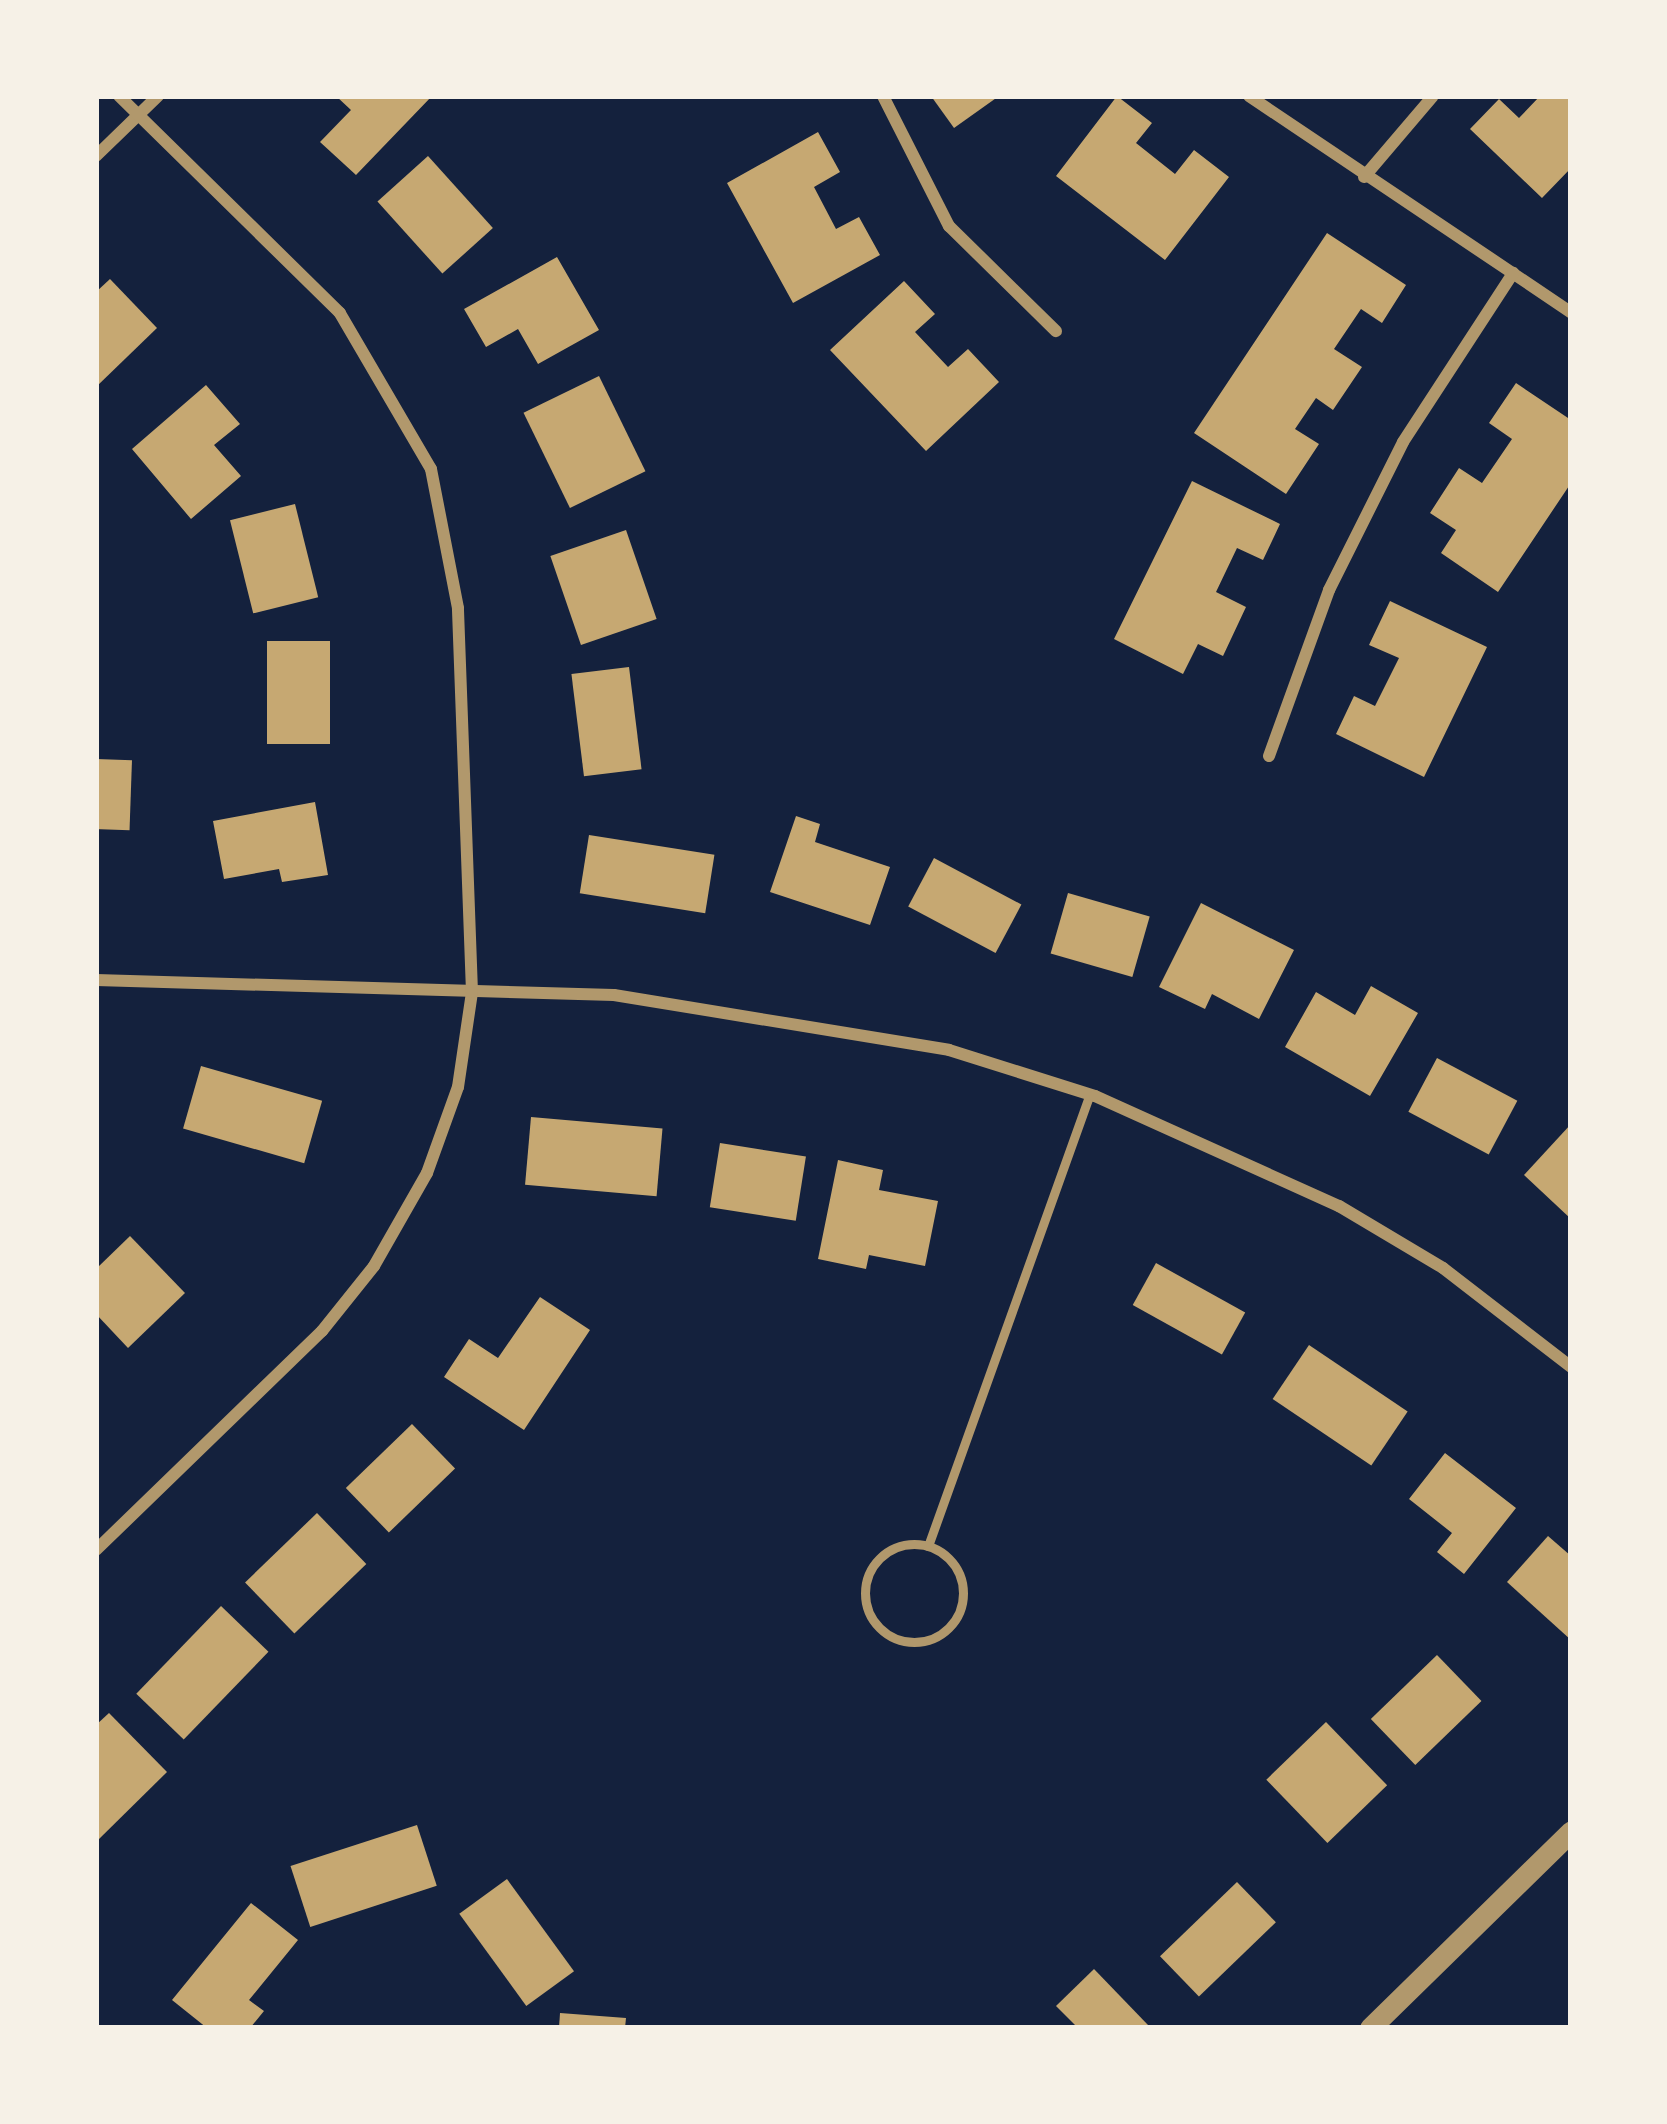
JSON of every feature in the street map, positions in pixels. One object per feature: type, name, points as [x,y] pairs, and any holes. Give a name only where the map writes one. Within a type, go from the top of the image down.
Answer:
[{"type":"street","points":[[96,1550],[322,1331],[374,1266],[427,1173],[458,1087],[472,992],[458,608],[431,469],[340,314],[119,96]]},
{"type":"street","points":[[96,156],[158,96]]},
{"type":"street","points":[[883,96],[949,226],[1056,331]]},
{"type":"street","points":[[1249,96],[1571,313]]},
{"type":"street","points":[[1364,177],[1433,96]]},
{"type":"street","points":[[1269,756],[1329,590],[1403,442],[1513,273]]},
{"type":"street","points":[[96,980],[614,995],[949,1050],[1090,1094],[1339,1206],[1442,1268],[1571,1367]]},
{"type":"street","points":[[1370,2028],[1571,1832]]},
{"type":"lane","points":[[928,1546],[1090,1094]]},
{"type":"lane","points":[[928,1546],[942,1552],[961,1578],[960,1609],[953,1623],[926,1641],[895,1638],[871,1617],[865,1585],[881,1557],[895,1547],[928,1546]]},
{"type":"building","points":[[336,96],[432,96],[356,175],[320,142],[351,110]]},
{"type":"building","points":[[931,96],[999,96],[954,128]]},
{"type":"building","points":[[1117,96],[1152,123],[1136,143],[1175,174],[1194,150],[1229,177],[1165,260],[1056,176]]},
{"type":"building","points":[[1540,96],[1571,96],[1571,168],[1542,198],[1470,129],[1499,99],[1519,118]]},
{"type":"building","points":[[818,132],[840,172],[814,187],[836,229],[859,217],[880,255],[793,303],[727,183]]},
{"type":"building","points":[[428,156],[493,228],[442,274],[377,202]]},
{"type":"building","points":[[1327,233],[1406,285],[1382,323],[1361,309],[1334,349],[1362,367],[1333,410],[1316,398],[1295,429],[1319,444],[1286,494],[1194,433]]},
{"type":"building","points":[[557,257],[599,330],[538,364],[518,329],[486,347],[464,309]]},
{"type":"building","points":[[110,279],[157,328],[96,387],[96,292]]},
{"type":"building","points":[[904,281],[935,314],[915,332],[948,367],[968,349],[999,382],[926,451],[830,350]]},
{"type":"building","points":[[599,376],[645,471],[570,508],[524,413]]},
{"type":"building","points":[[1516,383],[1571,420],[1571,483],[1498,592],[1441,553],[1456,530],[1430,513],[1459,468],[1482,483],[1512,439],[1489,423]]},
{"type":"building","points":[[206,385],[240,424],[214,445],[241,476],[191,519],[132,449]]},
{"type":"building","points":[[1192,481],[1280,524],[1263,560],[1237,548],[1216,592],[1246,607],[1223,656],[1198,644],[1183,674],[1114,639]]},
{"type":"building","points":[[295,504],[318,597],[253,613],[230,520]]},
{"type":"building","points":[[626,530],[657,619],[581,645],[550,556]]},
{"type":"building","points":[[1390,601],[1487,647],[1424,777],[1336,734],[1354,696],[1375,706],[1399,658],[1369,645]]},
{"type":"building","points":[[267,641],[330,641],[330,744],[267,744]]},
{"type":"building","points":[[629,667],[642,769],[584,776],[571,674]]},
{"type":"building","points":[[96,759],[132,760],[130,830],[96,829]]},
{"type":"building","points":[[315,802],[328,875],[282,882],[279,869],[224,879],[213,821]]},
{"type":"building","points":[[796,816],[820,824],[815,842],[890,867],[870,925],[770,892]]},
{"type":"building","points":[[589,835],[714,855],[705,913],[580,893]]},
{"type":"building","points":[[934,858],[1021,904],[996,953],[908,907]]},
{"type":"building","points":[[1068,893],[1150,916],[1132,977],[1051,954]]},
{"type":"building","points":[[1201,903],[1294,950],[1259,1019],[1212,994],[1205,1009],[1159,987]]},
{"type":"building","points":[[1371,986],[1418,1013],[1370,1096],[1285,1047],[1316,992],[1355,1015]]},
{"type":"building","points":[[1437,1058],[1517,1101],[1489,1155],[1408,1112]]},
{"type":"building","points":[[201,1066],[322,1101],[304,1163],[183,1128]]},
{"type":"building","points":[[531,1117],[662,1129],[657,1196],[525,1185]]},
{"type":"building","points":[[1571,1124],[1571,1219],[1524,1175]]},
{"type":"building","points":[[720,1143],[806,1157],[796,1221],[710,1207]]},
{"type":"building","points":[[838,1160],[883,1170],[879,1190],[938,1201],[925,1266],[869,1255],[866,1269],[818,1259]]},
{"type":"building","points":[[130,1236],[185,1293],[128,1348],[96,1314],[96,1269]]},
{"type":"building","points":[[1156,1263],[1245,1312],[1222,1354],[1133,1305]]},
{"type":"building","points":[[540,1297],[590,1330],[524,1430],[444,1377],[469,1339],[498,1358]]},
{"type":"building","points":[[1309,1345],[1408,1412],[1371,1465],[1273,1399]]},
{"type":"building","points":[[412,1424],[455,1469],[389,1533],[346,1488]]},
{"type":"building","points":[[1445,1453],[1516,1508],[1464,1574],[1437,1552],[1452,1533],[1409,1499]]},
{"type":"building","points":[[317,1513],[366,1564],[294,1634],[245,1582]]},
{"type":"building","points":[[1548,1536],[1571,1556],[1571,1640],[1507,1582]]},
{"type":"building","points":[[221,1606],[268,1652],[184,1740],[136,1694]]},
{"type":"building","points":[[1437,1655],[1481,1701],[1415,1765],[1371,1719]]},
{"type":"building","points":[[109,1713],[167,1772],[96,1842],[96,1725]]},
{"type":"building","points":[[1326,1722],[1387,1785],[1327,1843],[1266,1780]]},
{"type":"building","points":[[417,1825],[437,1886],[310,1927],[291,1866]]},
{"type":"building","points":[[507,1879],[574,1971],[526,2006],[459,1914]]},
{"type":"building","points":[[1237,1882],[1276,1922],[1199,1997],[1160,1956]]},
{"type":"building","points":[[251,1903],[298,1940],[249,2000],[264,2011],[250,2028],[207,2028],[172,2000]]},
{"type":"building","points":[[1094,1969],[1148,2025],[1145,2028],[1078,2028],[1056,2006]]},
{"type":"building","points":[[560,2013],[626,2018],[625,2028],[559,2028]]}]
